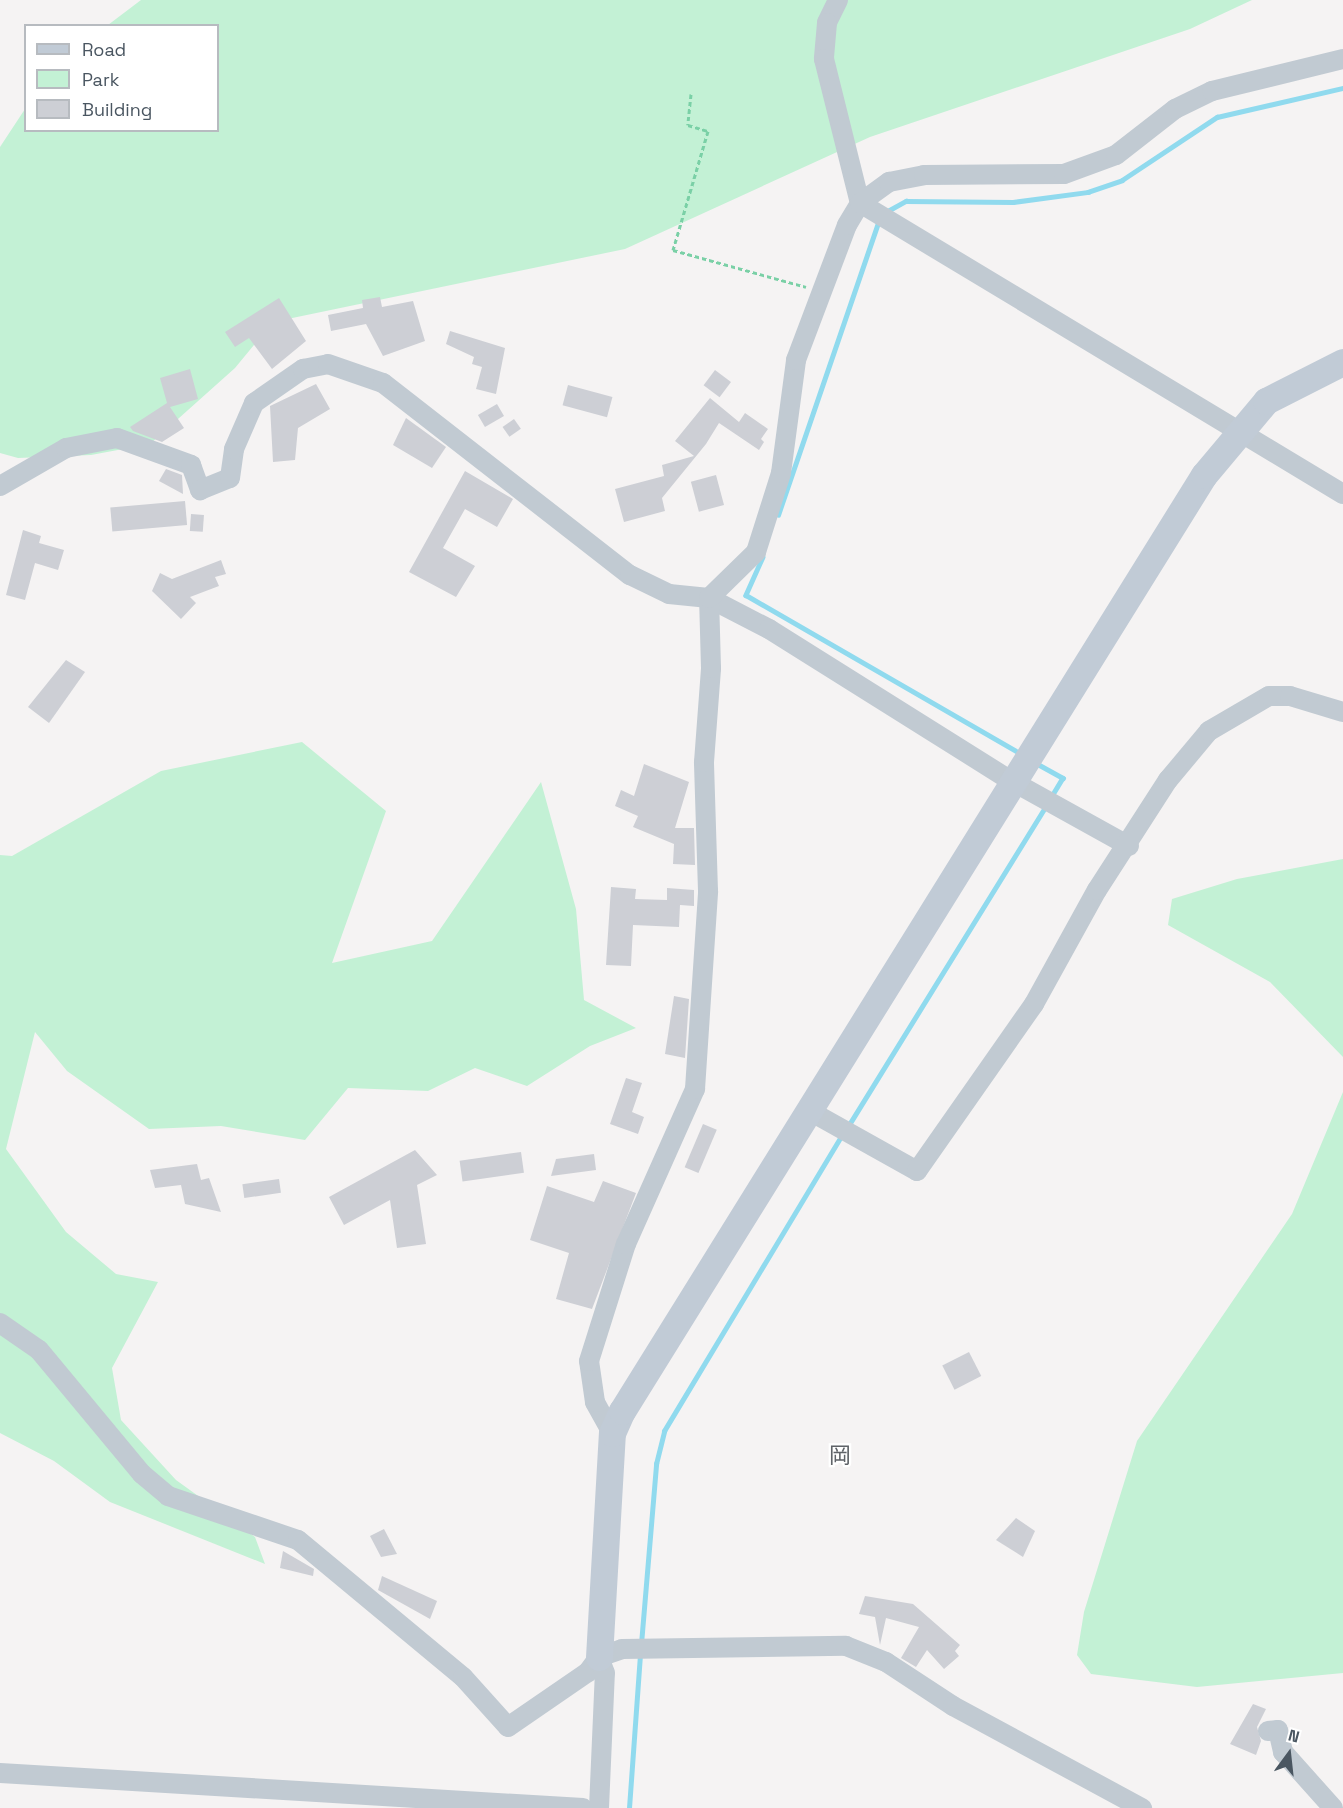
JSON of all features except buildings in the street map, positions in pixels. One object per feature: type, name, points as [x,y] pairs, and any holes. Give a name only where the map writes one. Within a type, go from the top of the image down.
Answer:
[{"type":"street","points":[[838,0],[827,23],[824,59],[860,203],[1237,434],[1343,494]]},
{"type":"street","points":[[612,1433],[595,1402],[589,1360],[626,1244],[695,1089],[708,891],[704,762],[711,668],[709,598],[756,552],[781,473],[796,360],[821,291],[860,203],[875,190],[906,177],[1029,177],[1092,166],[1212,91],[1343,59]]},
{"type":"street","points":[[599,1808],[605,1673],[600,1657],[612,1433],[1010,780],[1204,475],[1237,434],[1278,392],[1343,362]]},
{"type":"street","points":[[0,486],[66,448],[117,438],[191,465],[200,490],[230,478],[234,449],[254,403],[303,369],[328,364],[383,383],[630,575],[669,594],[709,598],[1010,780],[1129,846]]},
{"type":"street","points":[[808,1110],[917,1171],[1034,1004],[1097,890],[1129,846],[1168,780],[1209,731],[1269,696],[1290,696],[1343,712]]},
{"type":"street","points":[[0,1323],[39,1350],[142,1474],[168,1496],[298,1540],[463,1677],[508,1727],[588,1672],[600,1657],[658,1644],[846,1646],[886,1662],[953,1706],[1143,1808]]},
{"type":"street","points":[[1268,1731],[1278,1730],[1284,1752],[1333,1808]]},
{"type":"street","points":[[0,1773],[583,1808]]},
{"type":"path","points":[[691,94],[688,125],[708,131],[673,250],[821,291]]},
{"type":"green space","points":[[141,0],[1252,0],[1190,29],[870,137],[625,249],[273,322],[235,368],[150,444],[91,455],[18,458],[0,453],[0,147],[24,111],[24,132],[219,132],[219,24],[109,24]]},
{"type":"green space","points":[[302,742],[386,811],[332,963],[432,941],[541,782],[576,909],[584,1000],[636,1028],[590,1046],[527,1086],[475,1068],[428,1091],[348,1088],[305,1140],[221,1126],[149,1129],[67,1071],[35,1032],[6,1149],[66,1232],[116,1274],[158,1282],[112,1368],[121,1420],[176,1480],[255,1537],[265,1564],[110,1502],[54,1461],[0,1433],[0,855],[12,856],[161,771]]},
{"type":"green space","points":[[1343,859],[1343,1057],[1270,982],[1168,925],[1172,899],[1237,879]]},
{"type":"green space","points":[[1343,1092],[1343,1673],[1197,1687],[1091,1674],[1077,1655],[1084,1612],[1137,1441],[1292,1214]]},
{"type":"waterway","points":[[884,213],[906,201],[1013,202],[1088,192],[1122,180],[1217,117],[1343,88]]},
{"type":"waterway","points":[[778,515],[879,220]]},
{"type":"waterway","points":[[763,557],[746,595],[1021,754]]},
{"type":"waterway","points":[[1036,763],[1063,778],[1052,796]]},
{"type":"waterway","points":[[847,1128],[1046,806]]},
{"type":"waterway","points":[[641,1644],[656,1464],[664,1431],[842,1135]]},
{"type":"waterway","points":[[629,1808],[640,1655]]},
{"type":"district","name":"岡","points":[[840,1456]]}]
